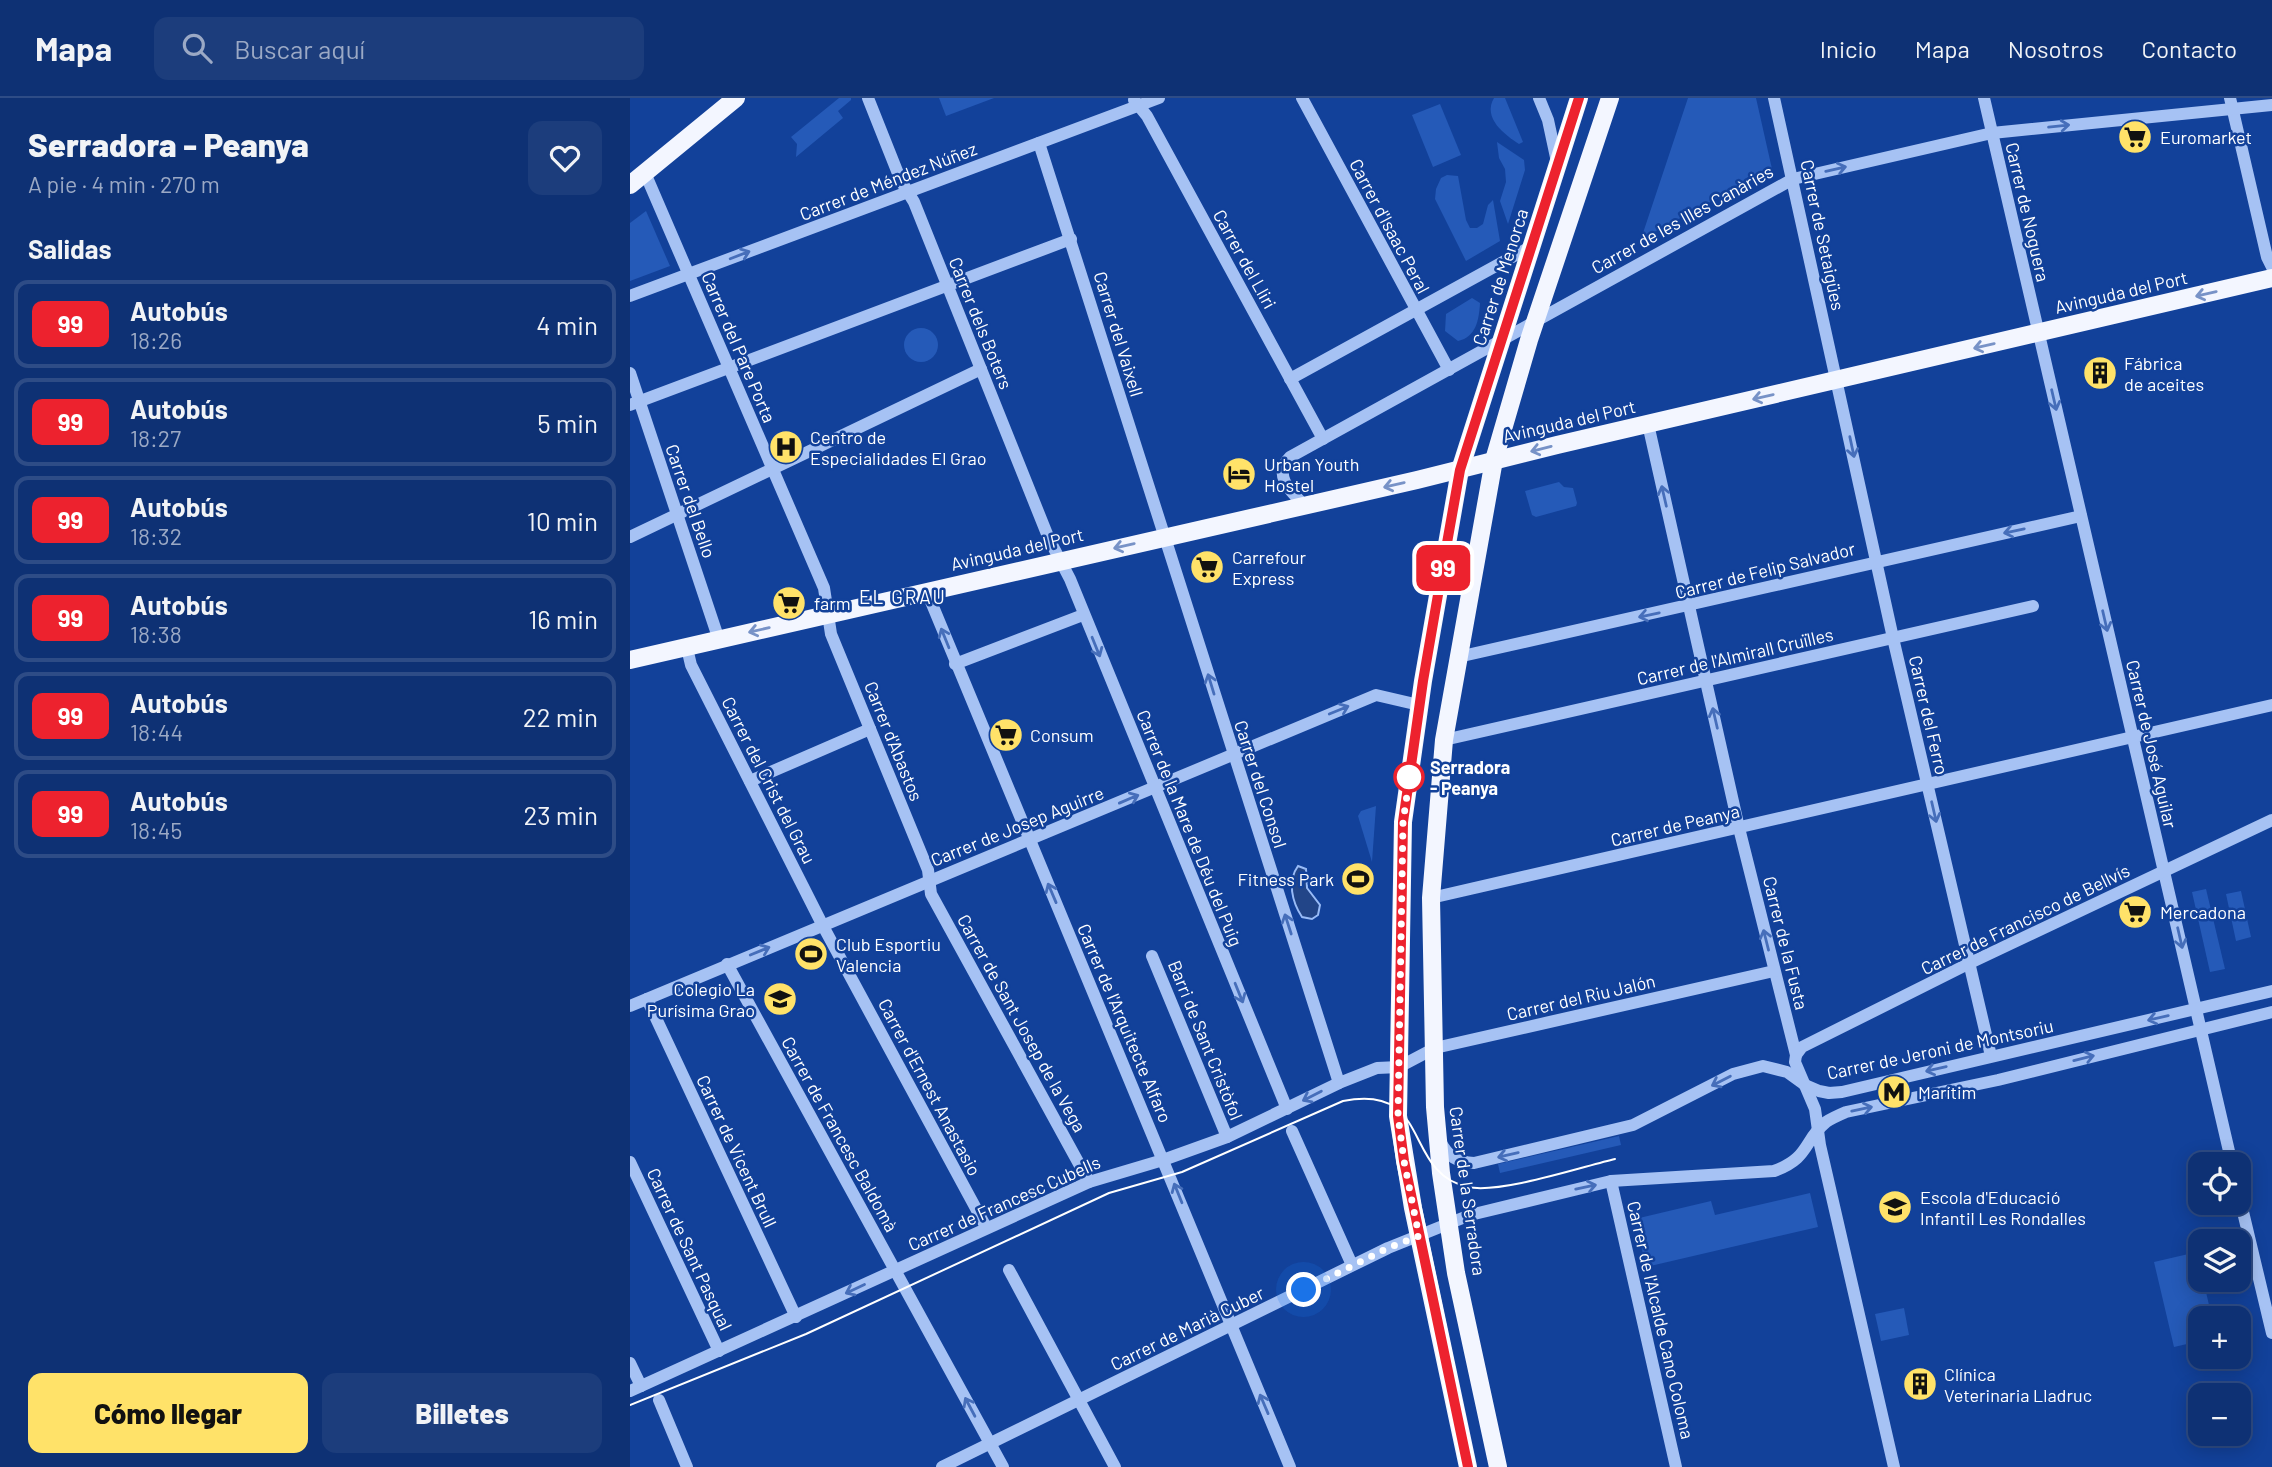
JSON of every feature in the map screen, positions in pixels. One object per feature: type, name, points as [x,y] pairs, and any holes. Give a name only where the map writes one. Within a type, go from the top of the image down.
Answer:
[{"type":"main road","points":[[630,185],[736,98]]},
{"type":"main road","name":"Carrer de Menorca","points":[[1460,470],[1579,98]]},
{"type":"main road","points":[[1494,460],[1536,320],[1610,98]]},
{"type":"main road","name":"Avinguda del Port","points":[[630,660],[1460,470],[2272,278]]},
{"type":"main road","name":"Carrer de la Serradora","points":[[1494,460],[1444,740],[1432,898],[1435,1048],[1433,1082],[1437,1136],[1456,1273],[1499,1467]]},
{"type":"main road","points":[[1460,470],[1419,705],[1403,822],[1398,1116],[1404,1161],[1468,1467]]},
{"type":"street","name":"Carrer dels Boters","points":[[868,98],[947,285],[1049,540],[1060,561]]},
{"type":"street","name":"Carrer de Méndez Núñez","points":[[630,296],[1039,143],[1135,101],[1159,98]]},
{"type":"street","name":"Carrer d'Isaac Peral","points":[[1302,98],[1449,370]]},
{"type":"street","points":[[1539,98],[1548,120],[1558,168]]},
{"type":"street","name":"Carrer de Setaigües","points":[[1774,98],[1836,380]]},
{"type":"street","name":"Carrer de Noguera","points":[[1984,98],[2038,333]]},
{"type":"street","name":"Carrer del Lliri","points":[[1135,101],[1147,116],[1323,439]]},
{"type":"street","points":[[2231,103],[2267,257],[2272,267]]},
{"type":"street","name":"Carrer de les Illes Canàries","points":[[1305,506],[1286,487],[1284,464],[1290,457],[1793,178],[1992,134],[2231,103],[2272,105]]},
{"type":"street","name":"Carrer del Vaixell","points":[[1039,143],[1164,536]]},
{"type":"street","name":"Carrer del Pare Porta","points":[[645,173],[824,588],[827,614]]},
{"type":"street","points":[[635,404],[729,366],[1071,239]]},
{"type":"street","points":[[1290,379],[1532,246]]},
{"type":"street","name":"Carrer de José Aguilar","points":[[2038,333],[2229,1152]]},
{"type":"street","points":[[630,537],[981,369]]},
{"type":"street","name":"Carrer del Bello","points":[[630,373],[635,404],[719,640]]},
{"type":"street","name":"Carrer del Ferro","points":[[1836,380],[1893,638],[1991,1056]]},
{"type":"street","name":"Carrer de la Fusta","points":[[1648,424],[1739,828],[1796,1055],[1795,1062],[1815,1109],[1894,1467]]},
{"type":"street","name":"Carrer de Felip Salvador","points":[[1458,657],[2081,516]]},
{"type":"street","name":"Carrer del Consol","points":[[1164,536],[1339,1083]]},
{"type":"street","name":"Carrer de la Mare de Déu del Puig","points":[[1060,561],[1287,1109]]},
{"type":"street","name":"Carrer de l'Arquitecte Alfaro","points":[[927,592],[1290,1467]]},
{"type":"street","name":"Carrer de l'Almirall Cruïlles","points":[[1444,740],[2034,606]]},
{"type":"street","name":"Carrer d'Abastos","points":[[827,614],[831,634],[928,870],[929,881]]},
{"type":"street","points":[[955,664],[1083,615]]},
{"type":"street","name":"Carrer del Crist del Grau","points":[[687,648],[691,665],[823,926]]},
{"type":"street","name":"Carrer de Josep Aguirre","points":[[630,1006],[1376,695],[1419,705]]},
{"type":"street","name":"Carrer de Peanya","points":[[1432,898],[2272,705]]},
{"type":"street","points":[[750,781],[870,729]]},
{"type":"street","name":"Carrer de Francisco de Bellvís","points":[[1796,1055],[1810,1042],[1970,963],[2272,820]]},
{"type":"street","name":"Carrer de Sant Josep de la Vega","points":[[929,881],[931,894],[1089,1182]]},
{"type":"street","name":"Carrer d'Ernest Anastasio","points":[[823,926],[986,1227]]},
{"type":"street","name":"Barri de Sant Cristòfol","points":[[1152,956],[1227,1136]]},
{"type":"street","name":"Carrer de Francesc Baldomà","points":[[727,964],[1003,1467]]},
{"type":"street","name":"Carrer del Riu Jalón","points":[[1399,1067],[1435,1048],[1774,971]]},
{"type":"street","name":"Carrer de Jeroni de Montsoriu","points":[[1437,1136],[1449,1155],[1458,1162],[1474,1163],[1633,1125],[1733,1074],[1763,1066],[1787,1072],[1805,1085],[1829,1093],[1842,1092],[2272,991]]},
{"type":"street","name":"Carrer de Vicent Brull","points":[[647,999],[796,1317]]},
{"type":"street","points":[[1448,1222],[1611,1181],[1774,1171],[1796,1160],[1824,1124],[1846,1112],[1998,1080],[2272,1012]]},
{"type":"street","name":"Carrer de Francesc Cubells","points":[[635,1389],[1089,1182],[1163,1160],[1227,1136],[1377,1068],[1399,1067]]},
{"type":"street","points":[[1292,1131],[1352,1265]]},
{"type":"street","name":"Carrer de Sant Pasqual","points":[[630,1162],[719,1351]]},
{"type":"street","name":"Carrer de l'Alcalde Cano Coloma","points":[[1611,1181],[1676,1467]]},
{"type":"street","points":[[2244,1215],[2272,1333]]},
{"type":"street","name":"Carrer de Marià Cuber","points":[[942,1467],[1352,1265],[1448,1222]]},
{"type":"street","points":[[1009,1270],[1115,1467]]},
{"type":"street","points":[[630,1363],[635,1389]]},
{"type":"street","points":[[659,1400],[687,1467]]},
{"type":"shaded area","points":[[839,98],[851,98],[838,111],[843,118],[796,157],[797,144],[791,137]]},
{"type":"shaded area","points":[[939,98],[994,98],[946,116]]},
{"type":"shaded area","points":[[1494,98],[1505,98],[1523,142],[1519,144],[1508,136],[1493,119],[1491,105]]},
{"type":"shaded area","points":[[1688,98],[1756,98],[1772,169],[1641,239]]},
{"type":"shaded area","points":[[1440,104],[1461,155],[1433,167],[1412,115]]},
{"type":"shaded area","points":[[1497,142],[1524,160],[1525,170],[1508,224],[1500,201],[1506,182]]},
{"type":"shaded area","points":[[1447,175],[1458,176],[1470,228],[1483,224],[1488,205],[1493,200],[1500,241],[1466,261],[1435,199],[1441,178]]},
{"type":"shaded area","points":[[646,211],[670,266],[630,281],[630,223]]},
{"type":"shaded area","points":[[1472,298],[1480,303],[1477,321],[1473,332],[1458,341],[1445,331],[1446,314]]},
{"type":"shaded area","points":[[921,328],[933,333],[938,345],[933,357],[921,362],[909,357],[904,345],[909,333]]},
{"type":"shaded area","points":[[1559,482],[1564,487],[1573,488],[1576,506],[1536,517],[1532,515],[1525,491]]},
{"type":"shaded area","points":[[1376,806],[1372,862],[1358,816],[1361,811]]},
{"type":"shaded area","points":[[1298,866],[1306,869],[1307,888],[1320,905],[1318,915],[1312,919],[1302,917],[1293,898],[1293,878]]},
{"type":"shaded area","points":[[2206,889],[2225,969],[2210,972],[2192,892]]},
{"type":"shaded area","points":[[2241,891],[2251,937],[2236,941],[2226,894]]},
{"type":"shaded area","points":[[1619,1136],[1621,1145],[1500,1173],[1498,1164]]},
{"type":"shaded area","points":[[1810,1193],[1818,1227],[1646,1267],[1635,1219],[1711,1201],[1715,1215]]},
{"type":"shaded area","points":[[2188,1254],[2188,1292],[2206,1292],[2209,1306],[2188,1306],[2188,1344],[2174,1347],[2154,1262]]},
{"type":"shaded area","points":[[1904,1308],[1909,1335],[1881,1341],[1875,1314]]},
{"type":"tram line","points":[[630,1405],[806,1334],[1109,1193],[1182,1172],[1343,1101],[1372,1099],[1391,1105],[1405,1117],[1433,1165],[1447,1179],[1468,1187],[1500,1187],[1615,1159]]},
{"type":"bus line","name":"99","points":[[1468,1467],[1404,1161],[1398,1116],[1403,822],[1423,681],[1460,470],[1579,98]]},
{"type":"place","name":"Euromarket","points":[[2135,137]]},
{"type":"place","name":"Fábrica de aceites","points":[[2100,373]]},
{"type":"place","name":"Centro de Especialidades El Grao","points":[[786,447]]},
{"type":"place","name":"Urban Youth Hostel","points":[[1239,474]]},
{"type":"place","name":"Carrefour Express","points":[[1207,567]]},
{"type":"place","name":"farm","points":[[789,603]]},
{"type":"place","name":"Consum","points":[[1006,735]]},
{"type":"place","name":"Serradora - Peanya","points":[[1409,777]]},
{"type":"place","name":"Fitness Park","points":[[1358,879]]},
{"type":"place","name":"Mercadona","points":[[2135,912]]},
{"type":"place","name":"Club Esportiu Valencia","points":[[811,954]]},
{"type":"place","name":"Colegio La Purísima Grao","points":[[780,999]]},
{"type":"place","name":"Marítim","points":[[1894,1092]]},
{"type":"place","name":"Escola d'Educació Infantil Les Rondalles","points":[[1895,1207]]},
{"type":"place","name":"Clínica Veterinaria Lladruc","points":[[1920,1384]]},
{"type":"district","name":"EL GRAU","points":[[903,596]]},
{"type":"route","points":[[1304,1290],[1388,1248],[1419,1236],[1398,1116],[1403,822],[1410,775],[1409,777]]}]
